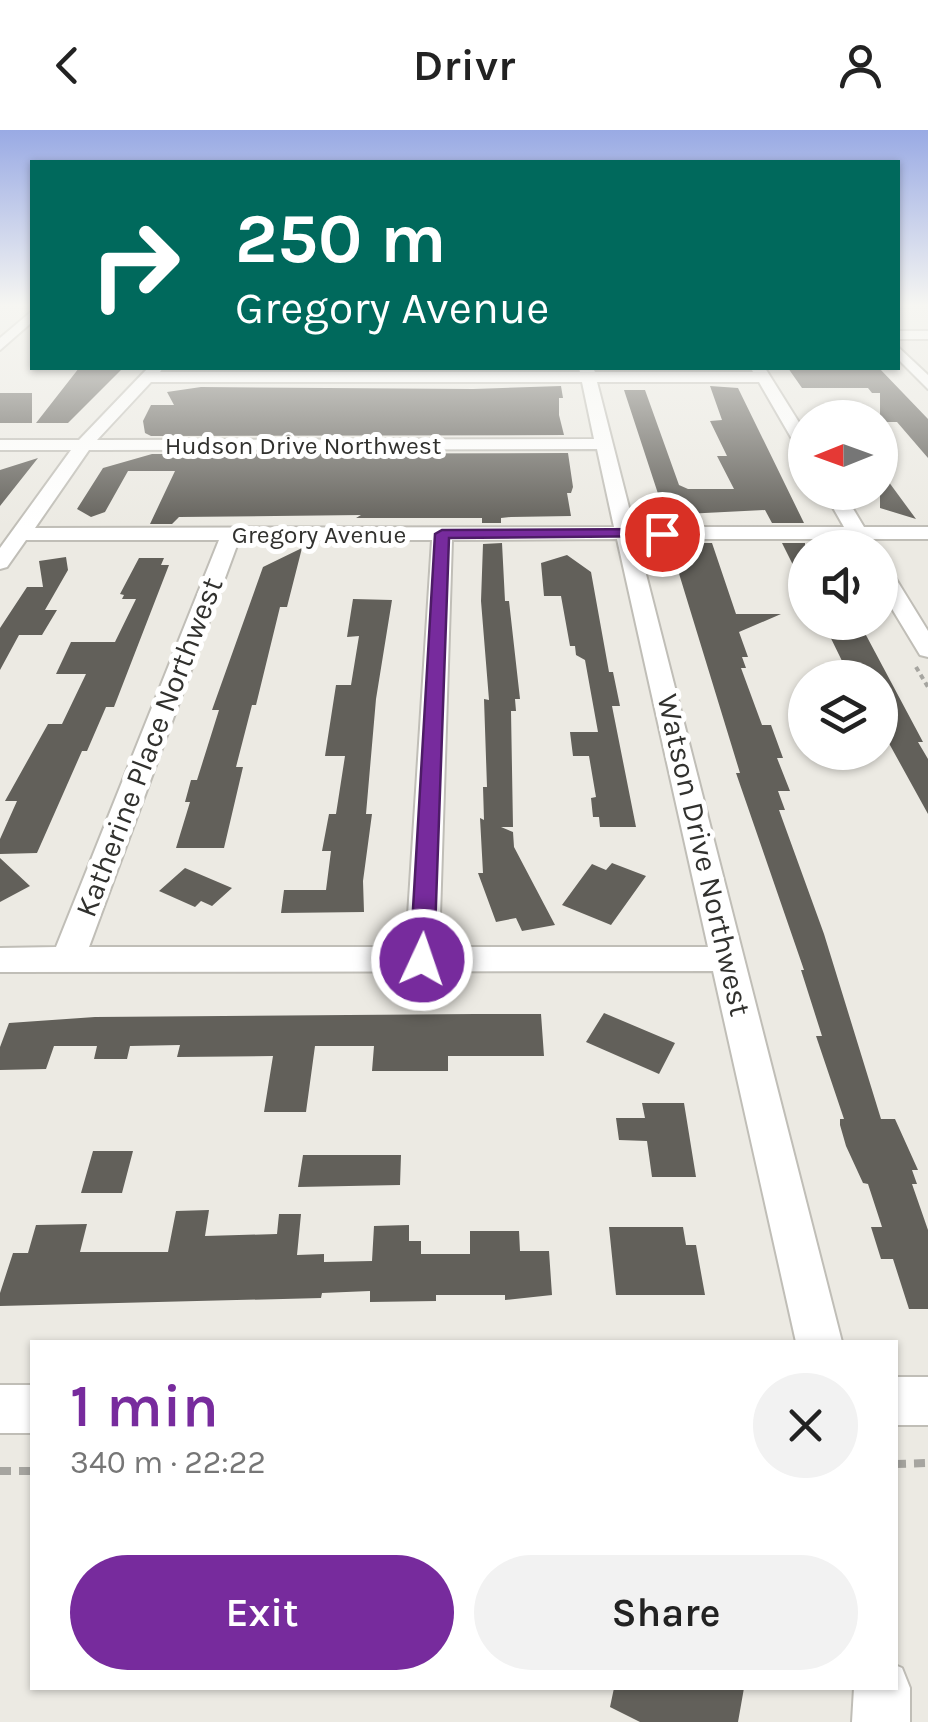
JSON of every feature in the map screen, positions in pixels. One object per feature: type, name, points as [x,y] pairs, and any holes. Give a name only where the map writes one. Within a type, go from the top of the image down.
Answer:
[{"type":"street","points":[[0,562],[84,445],[146,379]]},
{"type":"street","name":"Watson Drive Northwest","points":[[590,379],[819,1340]]},
{"type":"street","points":[[764,379],[788,418]]},
{"type":"street","name":"Hudson Drive Northwest","points":[[0,445],[606,444]]},
{"type":"street","name":"Gregory Avenue","points":[[20,534],[627,534],[788,538]]},
{"type":"street","name":"Katherine Place Northwest","points":[[68,960],[231,534]]},
{"type":"street","points":[[422,960],[442,534]]},
{"type":"street","name":"Gregory Avenue","points":[[898,537],[928,534]]},
{"type":"street","points":[[898,600],[928,650]]},
{"type":"street","points":[[0,960],[728,958]]},
{"type":"street","points":[[898,1401],[928,1401]]},
{"type":"street","points":[[0,1409],[30,1409]]},
{"type":"street","points":[[881,1722],[882,1690]]},
{"type":"path","points":[[898,1464],[928,1463]]},
{"type":"path","points":[[0,1472],[30,1471]]},
{"type":"building","points":[[70,379],[112,379],[68,423],[36,423]]},
{"type":"building","points":[[796,379],[890,379],[928,419],[928,458],[898,423],[898,400],[880,400],[880,393],[872,393],[868,388],[802,388]]},
{"type":"building","points":[[561,386],[559,415],[564,435],[151,436],[145,433],[143,421],[151,405],[174,405],[167,392],[201,387]]},
{"type":"building","points":[[710,386],[738,388],[788,490],[788,510],[798,510],[804,523],[772,523],[765,510],[665,515],[624,390],[645,390],[679,485],[688,489],[734,489],[717,456],[727,456],[710,421],[722,420]]},
{"type":"building","points":[[0,393],[32,393],[32,423],[0,423]]},
{"type":"building","points":[[568,453],[573,487],[567,493],[571,516],[501,518],[501,523],[482,523],[482,518],[356,518],[361,515],[179,517],[172,524],[150,524],[175,471],[128,471],[105,512],[91,517],[77,509],[103,468],[152,454]]},
{"type":"building","points":[[38,458],[0,506],[0,470]]},
{"type":"building","points":[[898,494],[916,519],[887,510],[898,510]]},
{"type":"building","points":[[502,543],[505,601],[509,601],[520,699],[515,699],[516,711],[511,711],[513,827],[501,827],[513,832],[514,847],[555,925],[522,931],[516,918],[496,922],[478,873],[483,873],[480,818],[484,820],[483,787],[487,787],[484,699],[489,700],[481,601],[483,544]]},
{"type":"building","points":[[675,543],[712,543],[736,614],[781,614],[739,632],[748,657],[742,657],[746,668],[741,668],[762,725],[771,725],[783,758],[777,758],[790,791],[778,791],[785,810],[779,810],[824,934],[881,1119],[895,1119],[918,1170],[912,1170],[917,1184],[912,1184],[928,1230],[928,1309],[909,1309],[893,1259],[881,1259],[871,1227],[882,1227],[868,1184],[863,1183],[846,1146],[840,1125],[840,1119],[844,1119],[816,1036],[822,1036],[804,970],[736,773],[740,773],[673,554],[677,550]]},
{"type":"building","points":[[302,548],[287,607],[280,607],[256,705],[252,705],[236,767],[243,767],[224,848],[176,848],[190,802],[185,802],[191,780],[197,780],[219,710],[212,710],[263,567]]},
{"type":"building","points":[[567,555],[591,572],[609,672],[613,672],[620,706],[612,706],[636,827],[600,827],[599,817],[593,817],[591,798],[596,797],[589,756],[573,756],[570,732],[598,732],[585,660],[576,655],[575,646],[570,646],[561,596],[544,596],[541,563]]},
{"type":"building","points":[[66,557],[68,570],[45,610],[57,610],[42,635],[19,635],[0,670],[0,628],[27,587],[43,587],[39,561]]},
{"type":"building","points":[[139,558],[164,558],[161,565],[169,565],[114,707],[106,707],[87,751],[82,751],[37,853],[0,854],[0,839],[17,801],[5,801],[48,724],[62,724],[86,674],[56,674],[71,642],[115,642],[136,599],[122,599],[124,595],[120,594]]},
{"type":"building","points":[[353,599],[392,600],[376,699],[366,814],[372,814],[363,881],[364,912],[281,913],[284,890],[326,890],[331,851],[322,851],[329,814],[336,814],[345,756],[325,756],[336,685],[351,685],[359,636],[347,637]]},
{"type":"building","points":[[832,640],[869,640],[879,660],[842,660]]},
{"type":"building","points":[[898,695],[928,759],[928,814],[898,760]]},
{"type":"building","points":[[0,858],[30,886],[0,902]]},
{"type":"building","points":[[612,863],[646,876],[611,925],[562,905],[592,864],[606,870]]},
{"type":"building","points":[[185,868],[232,888],[212,906],[201,901],[195,907],[159,891]]},
{"type":"building","points":[[604,1013],[675,1043],[659,1074],[586,1042]]},
{"type":"building","points":[[541,1014],[544,1056],[448,1056],[448,1071],[372,1071],[374,1046],[315,1046],[306,1112],[264,1112],[273,1056],[177,1057],[180,1045],[130,1046],[127,1059],[94,1059],[97,1046],[54,1046],[46,1069],[0,1070],[0,1047],[9,1023],[95,1017]]},
{"type":"building","points":[[642,1103],[684,1103],[696,1177],[652,1177],[647,1141],[619,1140],[616,1118],[645,1118]]},
{"type":"building","points":[[93,1151],[133,1151],[122,1193],[81,1193]]},
{"type":"building","points":[[303,1155],[401,1155],[400,1185],[298,1187]]},
{"type":"building","points":[[209,1210],[205,1236],[277,1234],[279,1214],[301,1214],[297,1255],[324,1254],[324,1262],[372,1261],[374,1226],[409,1225],[409,1241],[421,1241],[421,1254],[470,1254],[470,1231],[519,1231],[520,1251],[549,1251],[552,1295],[505,1300],[505,1295],[436,1295],[436,1301],[370,1302],[370,1291],[322,1293],[321,1298],[0,1306],[0,1293],[13,1253],[28,1253],[36,1225],[87,1224],[80,1252],[168,1252],[176,1211]]},
{"type":"building","points":[[609,1227],[683,1227],[686,1245],[696,1245],[705,1295],[616,1295]]},
{"type":"building","points":[[614,1690],[744,1690],[738,1722],[640,1722],[610,1707]]},
{"type":"route","points":[[422,960],[442,534],[662,534]]}]
